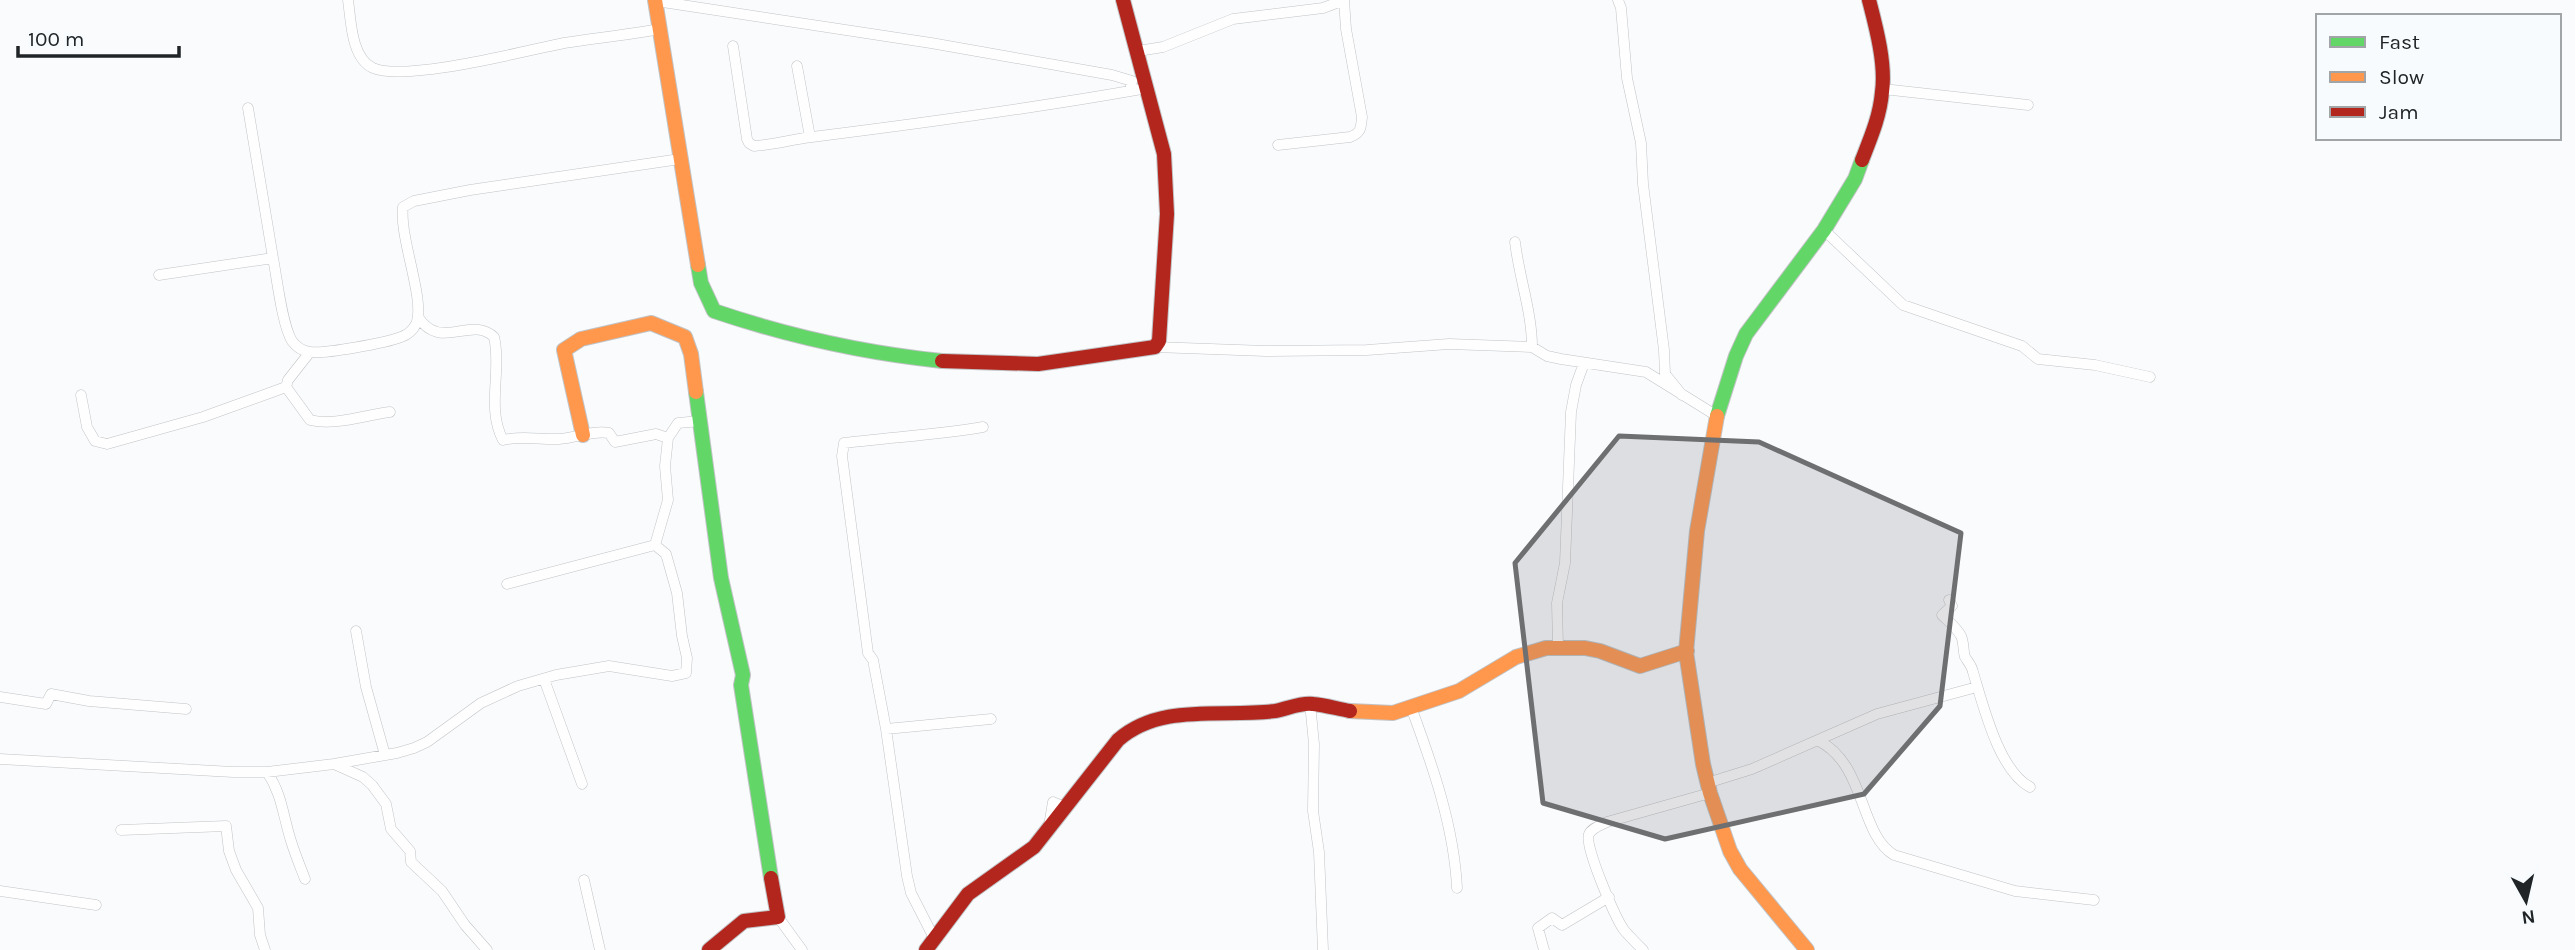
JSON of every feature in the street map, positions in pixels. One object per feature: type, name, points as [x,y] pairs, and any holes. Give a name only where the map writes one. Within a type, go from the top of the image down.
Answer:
[{"type":"street","points":[[348,0],[355,43],[363,60],[373,68],[393,72],[452,65],[564,43],[659,29]]},
{"type":"street","points":[[1123,0],[1164,154],[1167,215],[1159,341],[1156,347]]},
{"type":"street","points":[[1138,51],[1163,47],[1233,19],[1323,8],[1344,0],[1346,29],[1362,117],[1361,129],[1358,134],[1350,137],[1278,145]]},
{"type":"street","points":[[1618,0],[1627,78],[1641,143],[1643,184],[1665,374],[1682,395]]},
{"type":"street","points":[[1807,950],[1740,869],[1730,852],[1708,788],[1687,651],[1688,611],[1717,416],[1728,377],[1746,334],[1824,230],[1855,178],[1877,122],[1883,89],[1878,36],[1869,0]]},
{"type":"street","points":[[1130,91],[1132,81],[1121,77],[1021,58],[655,1],[701,283],[714,311],[831,344],[885,355],[963,363],[1038,364],[1156,347],[1266,351],[1449,344],[1532,347],[1547,356],[1646,372],[1717,416]]},
{"type":"street","points":[[733,46],[749,143],[754,146],[1147,88]]},
{"type":"street","points":[[797,66],[810,137]]},
{"type":"street","points":[[1883,89],[2028,105]]},
{"type":"street","points":[[248,108],[288,331],[299,349],[310,352],[400,338],[415,326],[418,317],[416,292],[402,217],[403,207],[414,201],[470,190],[680,159]]},
{"type":"street","points":[[1824,230],[1903,305],[2022,346],[2038,359],[2095,365],[2150,377]]},
{"type":"street","points":[[1515,242],[1518,273],[1532,330],[1532,347]]},
{"type":"street","points":[[159,275],[273,258]]},
{"type":"street","points":[[418,317],[425,327],[437,333],[483,330],[494,337],[497,349],[496,419],[503,440],[514,437],[561,439],[601,432],[609,433],[615,442],[656,434],[668,438]]},
{"type":"street","points":[[583,435],[574,396],[572,371],[564,350],[581,339],[651,324],[685,337],[691,354],[721,578],[743,675],[741,685],[778,917],[802,950]]},
{"type":"street","points":[[310,352],[288,380],[286,387],[302,412],[310,419],[319,422],[390,412]]},
{"type":"street","points":[[1558,647],[1557,603],[1565,563],[1571,412],[1584,363]]},
{"type":"street","points":[[81,395],[87,427],[95,441],[107,444],[204,417],[286,387]]},
{"type":"street","points":[[655,545],[668,500],[665,466],[668,438],[678,423],[700,421]]},
{"type":"street","points":[[930,944],[907,876],[886,729],[873,660],[868,653],[842,456],[844,443],[935,435],[983,427]]},
{"type":"street","points":[[507,584],[655,545]]},
{"type":"street","points":[[0,759],[267,772],[334,764],[405,751],[427,742],[481,703],[518,686],[586,668],[610,666],[672,676],[686,673],[687,658],[677,593],[666,554],[655,545]]},
{"type":"street","points":[[1949,600],[1952,606],[1942,615],[1961,636],[1966,658],[1973,669],[2007,768],[2021,783],[2030,787]]},
{"type":"street","points":[[356,631],[366,688],[385,755]]},
{"type":"street","points":[[930,944],[968,894],[1034,847],[1118,740],[1143,725],[1174,716],[1274,711],[1310,703],[1375,714],[1393,713],[1459,691],[1516,657],[1530,652],[1558,647],[1600,651],[1640,666],[1687,651]]},
{"type":"street","points":[[544,679],[582,784]]},
{"type":"street","points":[[1643,950],[1624,930],[1609,897],[1587,841],[1588,834],[1594,828],[1708,788],[1877,714],[1977,687]]},
{"type":"street","points":[[0,697],[46,704],[51,694],[89,701],[186,709]]},
{"type":"street","points":[[1310,703],[1314,744],[1313,811],[1319,852],[1323,950]]},
{"type":"street","points":[[1411,707],[1439,790],[1457,888]]},
{"type":"street","points":[[886,729],[991,719]]},
{"type":"street","points":[[1819,741],[1831,747],[1846,766],[1878,837],[1886,850],[1894,855],[2015,891],[2094,900]]},
{"type":"street","points":[[334,764],[363,777],[372,785],[386,804],[395,835],[410,851],[411,862],[442,891],[465,925],[487,950]]},
{"type":"street","points":[[267,772],[282,800],[291,843],[305,879]]},
{"type":"street","points":[[121,830],[226,826],[229,851],[236,870],[258,908],[260,935],[265,950]]},
{"type":"street","points":[[584,880],[600,950]]},
{"type":"street","points":[[0,891],[96,905]]},
{"type":"street","points":[[1544,950],[1538,929],[1552,918],[1562,925],[1609,897]]},
{"type":"street","points":[[709,950],[744,921],[778,917]]},
{"type":"highlighted area","points":[[1619,436],[1759,442],[1961,533],[1940,706],[1864,794],[1665,839],[1543,803],[1515,563]]},
{"type":"traffic: fast","points":[[1717,416],[1746,334],[1824,230],[1855,179],[1862,160]]},
{"type":"traffic: fast","points":[[698,265],[701,283],[714,311],[826,342],[942,361]]},
{"type":"traffic: fast","points":[[696,392],[721,578],[743,675],[741,685],[771,878]]},
{"type":"traffic: slow","points":[[655,0],[698,265]]},
{"type":"traffic: slow","points":[[583,435],[564,350],[581,339],[651,323],[685,337],[691,354],[696,392]]},
{"type":"traffic: slow","points":[[1717,416],[1697,531],[1686,652],[1703,764],[1730,851],[1740,869],[1807,950]]},
{"type":"traffic: slow","points":[[1350,711],[1393,713],[1459,691],[1516,657],[1546,648],[1585,648],[1640,666],[1687,651]]},
{"type":"traffic: jam","points":[[942,361],[1038,364],[1155,347],[1159,341],[1167,214],[1164,154],[1123,0]]},
{"type":"traffic: jam","points":[[1862,160],[1877,118],[1883,81],[1880,46],[1869,0]]},
{"type":"traffic: jam","points":[[926,950],[968,894],[1034,847],[1118,740],[1135,728],[1173,716],[1255,713],[1304,704],[1350,711]]},
{"type":"traffic: jam","points":[[709,950],[744,921],[778,917],[771,878]]}]
